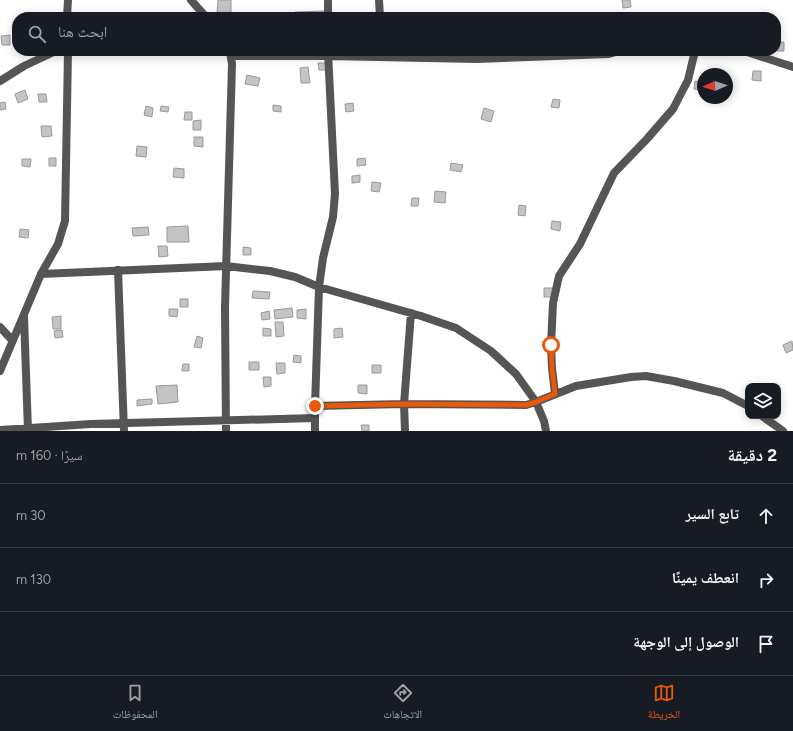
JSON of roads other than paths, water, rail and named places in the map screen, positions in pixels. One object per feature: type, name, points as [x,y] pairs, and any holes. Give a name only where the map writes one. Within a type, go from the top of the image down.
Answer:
[{"type":"street","points":[[67,12],[68,0]]},
{"type":"street","points":[[191,0],[197,3],[203,12]]},
{"type":"street","points":[[328,0],[328,12]]},
{"type":"street","points":[[380,0],[380,12]]},
{"type":"street","points":[[0,81],[24,66],[45,56]]},
{"type":"street","points":[[0,371],[41,274],[58,244],[65,221],[68,56]]},
{"type":"street","points":[[226,431],[226,266],[232,64],[231,56]]},
{"type":"street","points":[[315,431],[319,287],[323,258],[333,217],[335,194],[328,56]]},
{"type":"street","points":[[419,56],[477,59],[556,56]]},
{"type":"street","points":[[555,394],[551,345],[553,303],[559,276],[580,244],[614,173],[673,109],[688,80],[694,56]]},
{"type":"street","points":[[759,56],[793,67]]},
{"type":"street","points":[[41,274],[226,266],[270,271],[296,277],[319,287],[456,328],[492,351],[516,374],[536,402],[544,421],[546,431]]},
{"type":"street","points":[[118,270],[124,427]]},
{"type":"street","points":[[24,313],[28,429]]},
{"type":"street","points":[[405,431],[404,404],[412,314]]},
{"type":"street","points":[[0,328],[12,340]]},
{"type":"street","points":[[315,406],[404,404],[526,405],[576,386],[646,376],[723,393],[745,404]]},
{"type":"street","points":[[0,430],[124,427],[226,420],[315,418]]},
{"type":"street","points":[[766,419],[783,431]]}]
